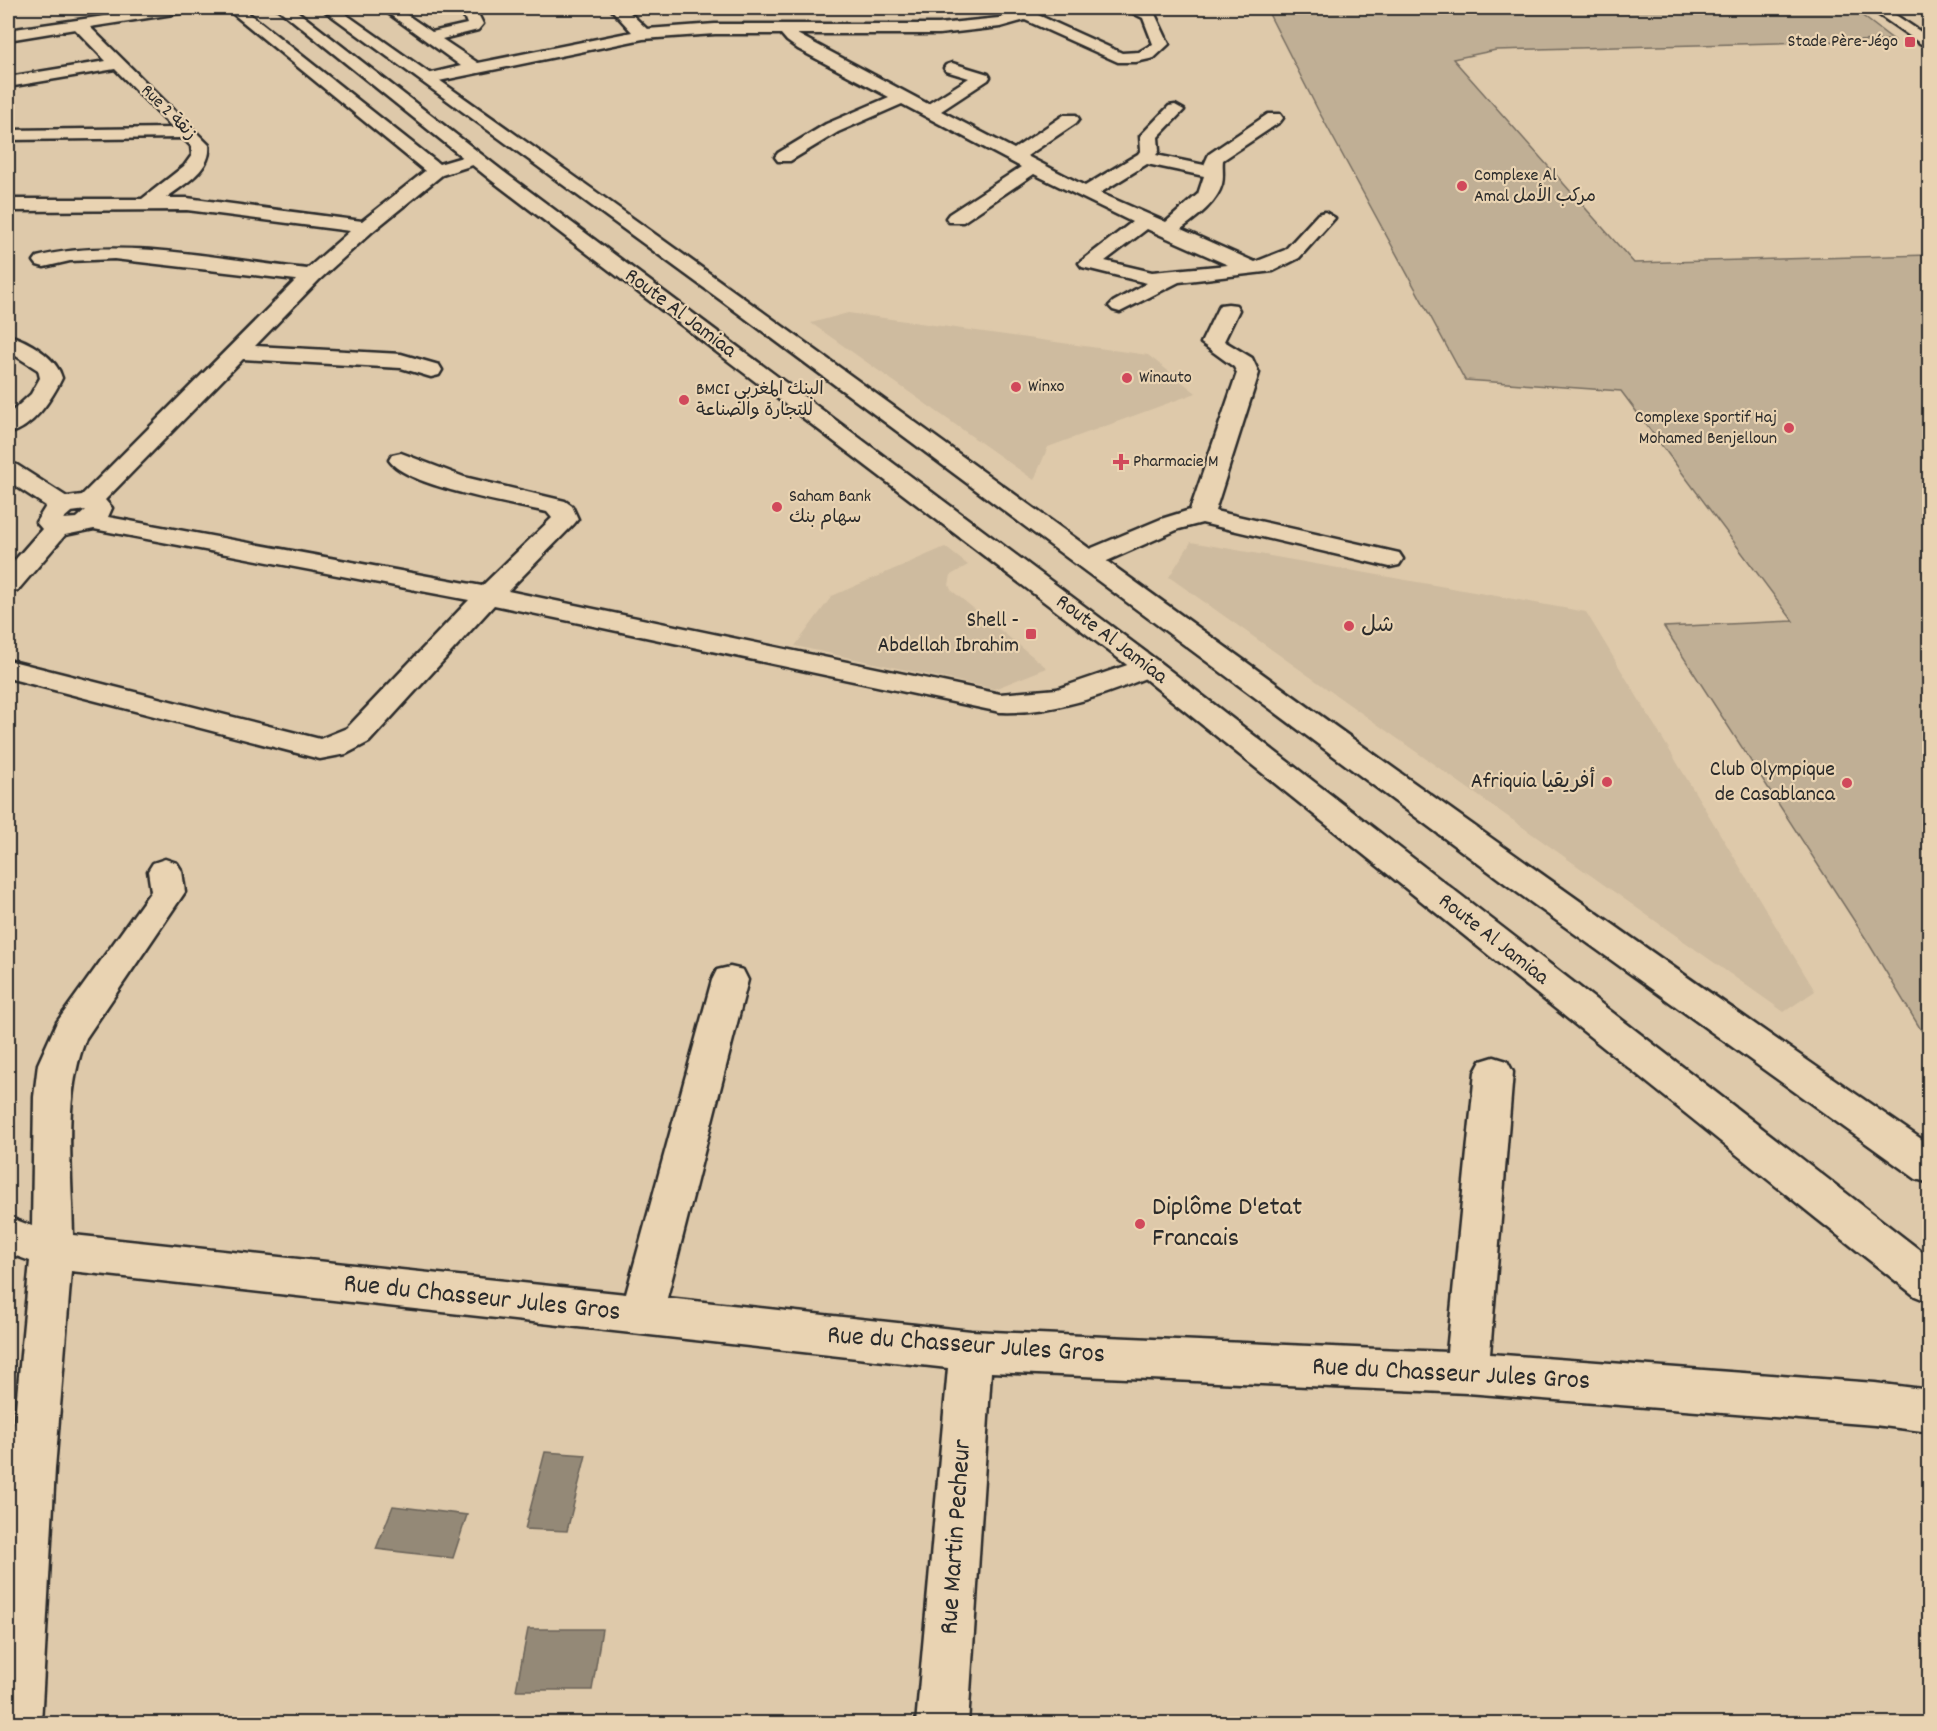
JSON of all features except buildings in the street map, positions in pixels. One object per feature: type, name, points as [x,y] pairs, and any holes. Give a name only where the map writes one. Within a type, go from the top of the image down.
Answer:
[{"type":"street","points":[[93,8],[111,19]]},
{"type":"street","points":[[8,35],[186,8]]},
{"type":"street","points":[[233,8],[436,171]]},
{"type":"street","name":"Route Al Jamiaa","points":[[284,8],[476,158],[1148,667],[1784,1172],[1929,1283]]},
{"type":"street","name":"Route Al Jamiaa","points":[[328,8],[429,78],[1089,559],[1669,986],[1929,1167]]},
{"type":"street","points":[[388,8],[474,68]]},
{"type":"street","points":[[430,37],[473,27],[475,24],[468,8]]},
{"type":"street","points":[[618,8],[643,34]]},
{"type":"street","points":[[429,78],[643,34],[715,29],[939,29],[990,23],[1033,11],[1118,57],[1129,58],[1155,52],[1161,44],[1149,15],[1130,8]]},
{"type":"street","points":[[1876,8],[1929,45]]},
{"type":"street","points":[[1902,8],[1929,26]]},
{"type":"street","name":"Rue 2 زنقة","points":[[78,24],[200,145],[201,155],[191,170],[148,203]]},
{"type":"street","points":[[786,29],[797,42],[1086,194],[1252,268]]},
{"type":"street","points":[[8,82],[118,64]]},
{"type":"street","points":[[928,112],[982,77],[977,73],[952,68]]},
{"type":"street","points":[[784,157],[832,128],[901,98]]},
{"type":"street","points":[[1086,194],[1144,158],[1150,151],[1149,136],[1175,110]]},
{"type":"street","points":[[1167,231],[1209,194],[1214,181],[1212,172],[1215,158],[1274,118]]},
{"type":"street","points":[[1014,157],[1070,119]]},
{"type":"street","points":[[8,135],[188,133]]},
{"type":"street","points":[[8,584],[312,276],[366,227],[436,171],[476,158]]},
{"type":"street","points":[[1144,158],[1212,172]]},
{"type":"street","points":[[956,218],[1034,167]]},
{"type":"street","points":[[8,205],[148,203],[225,208],[366,227]]},
{"type":"street","points":[[1145,221],[1089,263],[1141,277],[1252,268],[1278,263],[1292,254],[1325,218]]},
{"type":"street","points":[[44,261],[70,255],[114,253],[312,276]]},
{"type":"street","points":[[1120,306],[1178,274]]},
{"type":"street","points":[[1201,515],[1248,373],[1244,363],[1212,343],[1228,310]]},
{"type":"street","points":[[8,342],[48,368],[51,378],[41,398],[8,427]]},
{"type":"street","points":[[235,352],[401,361],[421,365],[431,370]]},
{"type":"street","points":[[8,669],[320,749],[335,747],[358,735],[488,596],[565,519],[563,511],[556,506],[417,471],[401,460]]},
{"type":"street","points":[[8,470],[75,514],[488,596],[1000,703],[1033,703],[1075,694],[1148,667]]},
{"type":"street","points":[[1089,559],[1170,524],[1201,515],[1390,559]]},
{"type":"street","points":[[15,1724],[20,1472],[52,1251],[53,1097],[57,1064],[70,1032],[168,892],[165,871]]},
{"type":"street","points":[[640,1317],[730,980]]},
{"type":"street","points":[[1467,1373],[1494,1072]]},
{"type":"street","name":"Rue du Chasseur Jules Gros","points":[[8,1235],[52,1251],[640,1317],[971,1351],[1467,1373],[1875,1404],[1929,1411]]},
{"type":"street","name":"Rue Martin Pecheur","points":[[942,1724],[971,1351]]},
{"type":"shaded area","points":[[1266,8],[1852,8],[1894,40],[1496,50],[1453,59],[1634,263],[1929,255],[1929,1043],[1866,939],[1664,627],[1793,621],[1621,391],[1465,380],[1318,110]]},
{"type":"shaded area","points":[[848,313],[1148,355],[1196,393],[1048,447],[1034,480],[811,323]]},
{"type":"shaded area","points":[[1191,542],[1586,612],[1815,991],[1784,1012],[1169,577]]},
{"type":"shaded area","points":[[945,547],[968,565],[951,575],[949,585],[951,590],[1047,668],[994,689],[795,646],[832,596]]},
{"type":"shaded area","points":[[545,1452],[586,1455],[567,1531],[525,1529]]},
{"type":"shaded area","points":[[393,1506],[467,1515],[453,1558],[376,1549]]},
{"type":"shaded area","points":[[528,1629],[602,1629],[592,1690],[516,1690]]},
{"type":"place","name":"Stade Père-Jégo","points":[[1910,42]]},
{"type":"place","name":"Complexe Al Amal مركب الأمل","points":[[1462,186]]},
{"type":"place","name":"Winauto","points":[[1127,378]]},
{"type":"place","name":"Winxo","points":[[1016,387]]},
{"type":"place","name":"BMCI البنك المغربي للتجارة والصناعة","points":[[684,400]]},
{"type":"place","name":"Complexe Sportif Haj Mohamed Benjelloun","points":[[1789,428]]},
{"type":"place","name":"Pharmacie M","points":[[1121,462]]},
{"type":"place","name":"Saham Bank سهام بنك","points":[[777,507]]},
{"type":"place","name":"شل","points":[[1349,626]]},
{"type":"place","name":"Shell - Abdellah Ibrahim","points":[[1031,634]]},
{"type":"place","name":"Afriquia أفريقيا","points":[[1607,782]]},
{"type":"place","name":"Club Olympique de Casablanca","points":[[1847,783]]},
{"type":"place","name":"Diplôme D'etat Francais","points":[[1140,1224]]}]
